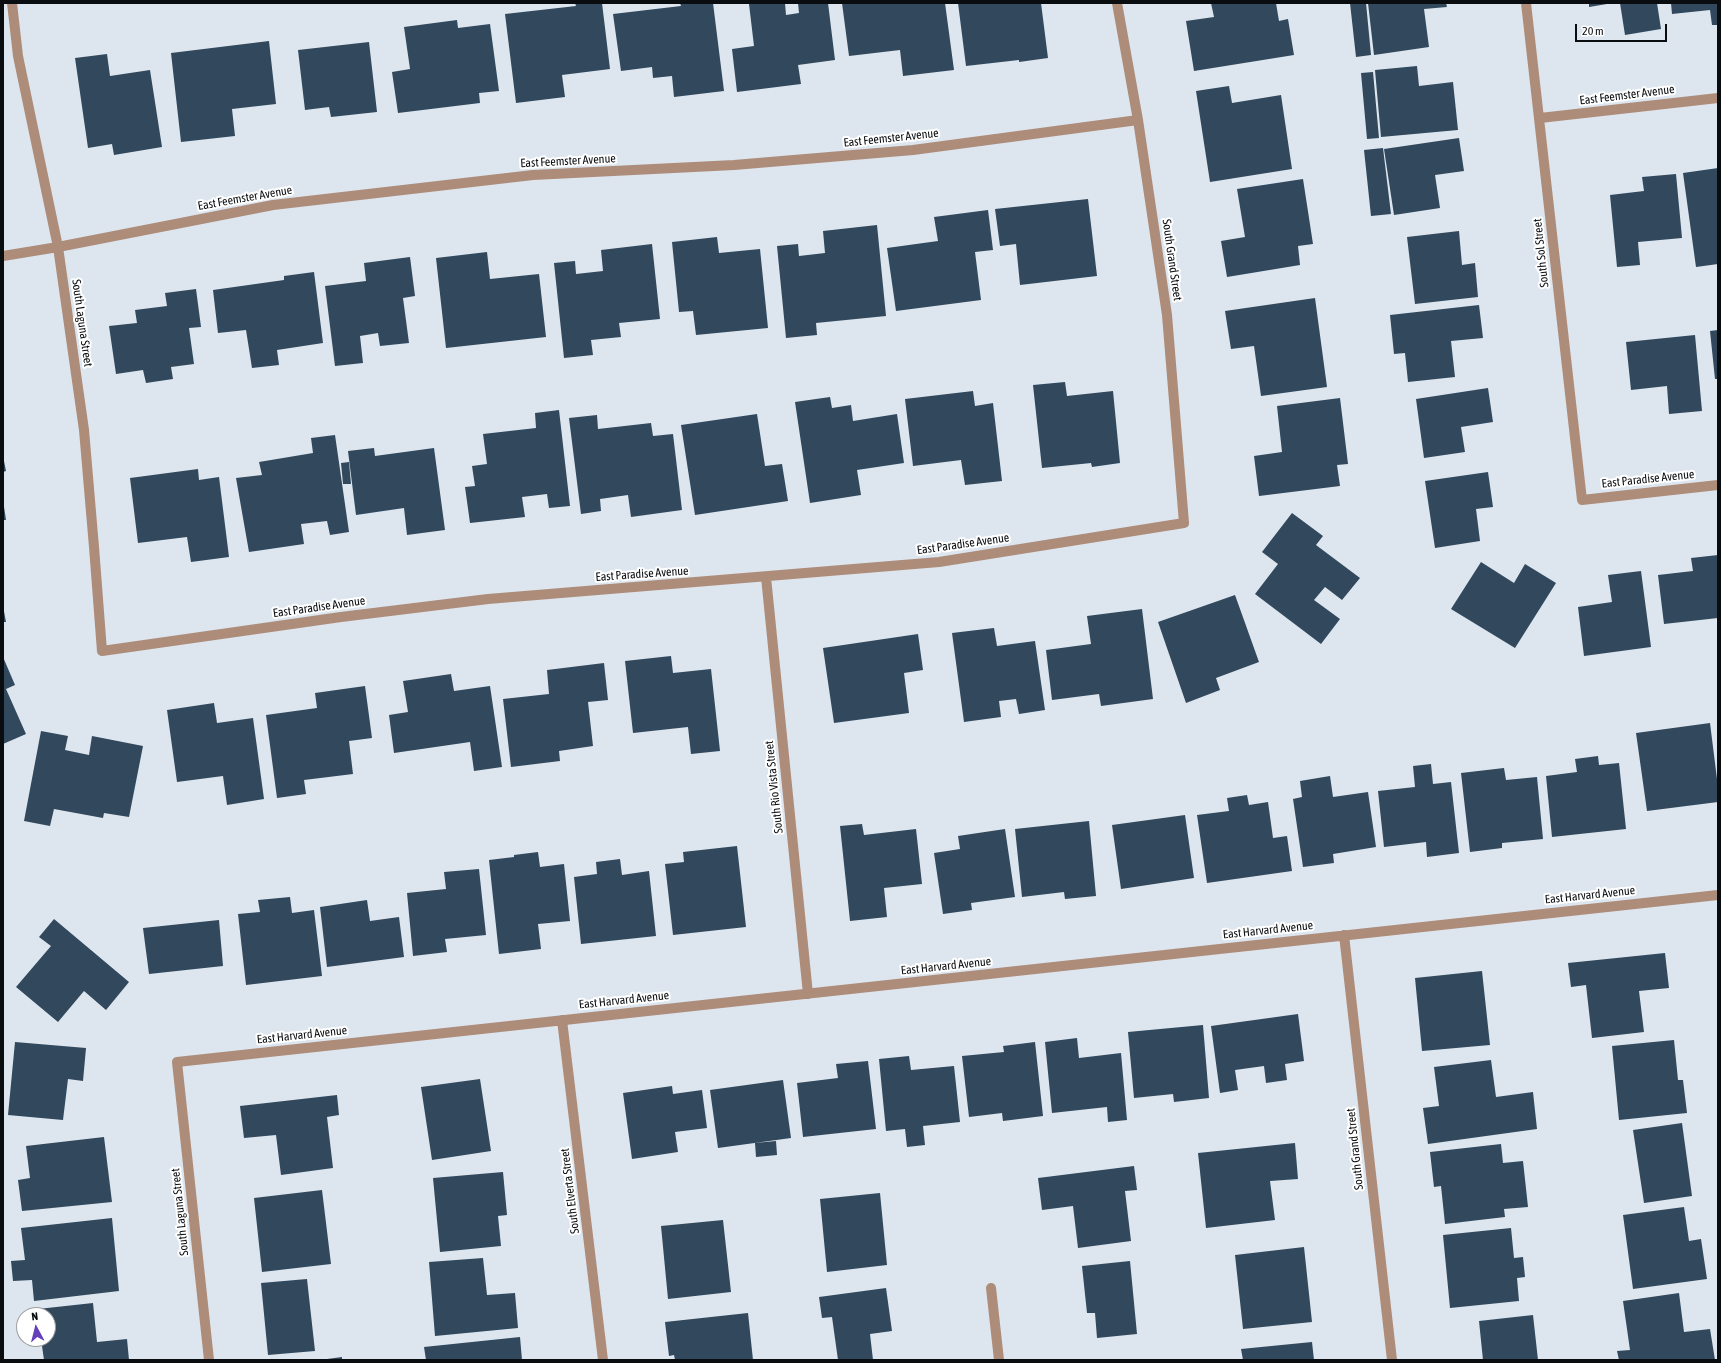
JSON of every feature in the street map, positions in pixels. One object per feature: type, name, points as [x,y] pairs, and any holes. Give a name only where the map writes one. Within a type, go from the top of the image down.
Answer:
[{"type":"street","name":"South Laguna Street","points":[[12,3],[18,56],[58,247],[84,430],[102,651]]},
{"type":"street","name":"South Grand Street","points":[[1117,3],[1138,120],[1167,315],[1184,523]]},
{"type":"street","name":"South Sol Street","points":[[1526,3],[1582,500]]},
{"type":"street","name":"East Feemster Avenue","points":[[1540,118],[1718,98]]},
{"type":"street","name":"East Feemster Avenue","points":[[3,256],[289,203],[533,175],[734,166],[913,150],[1138,120]]},
{"type":"street","name":"East Paradise Avenue","points":[[1582,500],[1718,485]]},
{"type":"street","name":"East Paradise Avenue","points":[[102,651],[341,617],[488,599],[939,562],[1184,523]]},
{"type":"street","name":"South Rio Vista Street","points":[[766,577],[808,994]]},
{"type":"street","name":"East Harvard Avenue","points":[[177,1062],[808,994],[1344,934],[1718,895]]},
{"type":"street","name":"South Grand Street","points":[[1344,934],[1392,1360]]},
{"type":"street","name":"South Elverta Street","points":[[562,1020],[603,1360]]},
{"type":"street","name":"South Laguna Street","points":[[177,1062],[209,1360]]},
{"type":"street","points":[[991,1288],[999,1360]]},
{"type":"building","points":[[575,3],[602,3],[610,69],[562,75],[565,97],[516,103],[505,14],[576,6]]},
{"type":"building","points":[[680,3],[713,3],[724,91],[674,97],[672,76],[653,78],[652,67],[621,71],[613,14],[681,6]]},
{"type":"building","points":[[785,3],[786,15],[799,13],[798,3],[828,3],[835,60],[798,65],[801,84],[737,92],[732,49],[754,46],[749,4]]},
{"type":"building","points":[[842,3],[945,3],[954,70],[903,76],[900,50],[849,56]]},
{"type":"building","points":[[958,3],[1041,3],[1048,58],[966,66]]},
{"type":"building","points":[[1211,3],[1276,3],[1279,21],[1288,19],[1294,55],[1194,71],[1186,21],[1214,17]]},
{"type":"building","points":[[1350,3],[1366,3],[1371,55],[1356,57]]},
{"type":"building","points":[[1368,3],[1446,3],[1447,7],[1424,9],[1429,47],[1374,55]]},
{"type":"building","points":[[1589,3],[1607,3],[1607,4],[1589,7]]},
{"type":"building","points":[[1620,3],[1657,3],[1661,29],[1625,35]]},
{"type":"building","points":[[1671,3],[1718,3],[1718,25],[1712,25],[1710,10],[1672,14]]},
{"type":"building","points":[[457,20],[458,28],[490,24],[499,91],[479,93],[480,103],[398,113],[392,72],[410,69],[404,27]]},
{"type":"building","points":[[269,41],[276,104],[232,109],[235,136],[181,142],[171,53]]},
{"type":"building","points":[[369,42],[377,112],[331,117],[329,107],[305,110],[298,50]]},
{"type":"building","points":[[107,54],[110,76],[150,70],[162,147],[114,155],[112,144],[88,148],[75,58]]},
{"type":"building","points":[[1417,66],[1419,86],[1453,82],[1458,130],[1381,137],[1375,70]]},
{"type":"building","points":[[1373,72],[1379,138],[1367,139],[1361,73]]},
{"type":"building","points":[[1229,86],[1232,103],[1281,95],[1292,169],[1210,182],[1196,91]]},
{"type":"building","points":[[1459,138],[1464,171],[1435,175],[1440,208],[1394,215],[1384,149]]},
{"type":"building","points":[[1383,148],[1391,214],[1371,216],[1364,150]]},
{"type":"building","points":[[1718,168],[1718,264],[1696,267],[1683,173]]},
{"type":"building","points":[[1676,174],[1682,238],[1638,242],[1640,265],[1617,267],[1610,195],[1644,191],[1642,177]]},
{"type":"building","points":[[1303,179],[1313,244],[1298,246],[1300,265],[1227,277],[1221,241],[1245,237],[1237,189]]},
{"type":"building","points":[[1088,199],[1097,276],[1020,285],[1016,244],[1000,246],[995,209]]},
{"type":"building","points":[[988,210],[993,250],[975,252],[981,300],[896,311],[887,248],[938,241],[934,217]]},
{"type":"building","points":[[877,225],[886,316],[816,323],[817,335],[786,338],[777,246],[798,244],[799,256],[825,253],[823,231]]},
{"type":"building","points":[[1459,231],[1462,265],[1475,263],[1478,297],[1415,304],[1407,237]]},
{"type":"building","points":[[717,237],[719,253],[760,249],[768,328],[696,335],[693,311],[679,312],[672,242]]},
{"type":"building","points":[[652,244],[660,319],[619,323],[621,337],[591,340],[593,355],[564,358],[554,263],[575,261],[576,274],[603,271],[601,250]]},
{"type":"building","points":[[487,252],[490,279],[539,274],[546,337],[446,348],[436,258]]},
{"type":"building","points":[[410,257],[415,296],[403,298],[409,343],[380,346],[378,333],[360,336],[363,363],[335,366],[325,286],[366,281],[364,263]]},
{"type":"building","points":[[314,272],[323,343],[277,350],[279,365],[252,368],[246,330],[218,333],[213,290],[284,280],[284,276]]},
{"type":"building","points":[[196,289],[201,327],[189,328],[194,364],[171,367],[173,379],[146,383],[143,370],[116,374],[109,326],[137,323],[135,310],[167,306],[165,293]]},
{"type":"building","points":[[1315,298],[1327,387],[1261,396],[1254,346],[1231,349],[1225,311]]},
{"type":"building","points":[[1479,305],[1483,338],[1451,341],[1455,377],[1408,382],[1405,353],[1394,354],[1390,315]]},
{"type":"building","points":[[1718,330],[1718,379],[1715,379],[1710,331]]},
{"type":"building","points":[[1695,335],[1702,411],[1669,414],[1667,386],[1631,390],[1626,342]]},
{"type":"building","points":[[1065,382],[1067,396],[1113,391],[1120,463],[1092,467],[1091,463],[1042,468],[1033,385]]},
{"type":"building","points":[[1488,388],[1493,422],[1461,427],[1465,452],[1424,458],[1416,399]]},
{"type":"building","points":[[973,391],[975,406],[993,403],[1002,481],[965,485],[961,460],[913,466],[905,399]]},
{"type":"building","points":[[830,397],[832,408],[851,405],[853,421],[897,414],[904,463],[857,470],[861,495],[810,503],[795,402]]},
{"type":"building","points":[[1340,398],[1348,464],[1337,465],[1340,486],[1259,496],[1254,456],[1282,452],[1277,406]]},
{"type":"building","points":[[559,410],[570,506],[549,508],[547,494],[522,497],[525,517],[470,523],[465,487],[475,486],[472,466],[487,464],[483,434],[536,428],[535,413]]},
{"type":"building","points":[[757,414],[765,466],[782,464],[788,501],[695,515],[681,425]]},
{"type":"building","points":[[597,415],[598,429],[651,423],[653,436],[673,434],[682,510],[631,517],[628,495],[600,499],[601,511],[581,514],[569,418]]},
{"type":"building","points":[[335,435],[349,532],[330,535],[327,521],[301,524],[304,544],[249,552],[236,478],[262,475],[259,462],[313,453],[311,438]]},
{"type":"building","points":[[374,448],[375,456],[434,448],[445,530],[407,535],[404,508],[356,515],[348,451]]},
{"type":"building","points":[[3,456],[6,471],[3,472]]},
{"type":"building","points":[[349,462],[351,484],[343,484],[341,463]]},
{"type":"building","points":[[198,469],[199,480],[219,477],[229,557],[191,562],[187,537],[138,543],[130,478]]},
{"type":"building","points":[[1488,472],[1493,507],[1476,509],[1480,541],[1435,548],[1425,481]]},
{"type":"building","points":[[3,500],[6,520],[3,520]]},
{"type":"building","points":[[1292,513],[1323,536],[1316,545],[1360,578],[1342,600],[1325,587],[1314,600],[1340,619],[1321,644],[1255,594],[1278,564],[1262,552]]},
{"type":"building","points":[[1718,555],[1718,618],[1664,624],[1658,575],[1693,571],[1691,558]]},
{"type":"building","points":[[1481,562],[1514,583],[1525,564],[1556,583],[1515,648],[1451,609]]},
{"type":"building","points":[[1641,571],[1651,647],[1584,656],[1578,607],[1612,602],[1608,575]]},
{"type":"building","points":[[1235,595],[1259,662],[1216,678],[1220,690],[1186,703],[1158,622]]},
{"type":"building","points":[[3,606],[6,622],[3,622]]},
{"type":"building","points":[[1142,609],[1153,699],[1101,706],[1099,694],[1052,700],[1046,650],[1091,644],[1087,616]]},
{"type":"building","points":[[994,628],[997,646],[1035,641],[1045,710],[1019,714],[1016,699],[999,701],[1001,717],[964,722],[952,633]]},
{"type":"building","points":[[918,634],[923,670],[904,673],[909,713],[834,723],[823,648]]},
{"type":"building","points":[[671,656],[673,673],[711,669],[720,751],[691,754],[688,727],[633,733],[625,661]]},
{"type":"building","points":[[3,657],[15,685],[6,689],[26,734],[3,744]]},
{"type":"building","points":[[604,663],[608,700],[588,702],[593,746],[559,751],[560,761],[511,767],[503,699],[549,694],[547,670]]},
{"type":"building","points":[[451,674],[454,691],[490,686],[502,767],[474,771],[470,742],[394,753],[389,715],[408,712],[403,681]]},
{"type":"building","points":[[365,686],[372,738],[349,741],[353,774],[304,780],[306,794],[277,798],[266,715],[317,708],[315,693]]},
{"type":"building","points":[[214,703],[217,723],[253,718],[264,799],[227,805],[223,776],[177,782],[167,710]]},
{"type":"building","points":[[1710,723],[1718,787],[1718,802],[1647,811],[1636,733]]},
{"type":"building","points":[[41,731],[68,736],[65,750],[89,755],[92,736],[143,746],[129,817],[104,813],[103,818],[54,809],[50,826],[24,821]]},
{"type":"building","points":[[1598,756],[1599,765],[1619,763],[1626,829],[1552,837],[1546,776],[1577,772],[1575,759]]},
{"type":"building","points":[[1431,764],[1433,784],[1451,782],[1459,853],[1427,857],[1426,842],[1384,847],[1378,791],[1415,787],[1413,766]]},
{"type":"building","points":[[1504,768],[1506,780],[1537,777],[1543,839],[1502,843],[1502,848],[1470,852],[1461,773]]},
{"type":"building","points":[[1330,776],[1333,797],[1368,792],[1376,847],[1333,854],[1334,863],[1303,867],[1293,799],[1302,797],[1300,781]]},
{"type":"building","points":[[1247,795],[1249,805],[1268,802],[1273,838],[1287,836],[1292,871],[1207,883],[1197,815],[1229,811],[1227,798]]},
{"type":"building","points":[[1185,815],[1194,878],[1121,889],[1112,825]]},
{"type":"building","points":[[1089,821],[1096,896],[1065,899],[1064,892],[1022,897],[1015,829]]},
{"type":"building","points":[[862,824],[864,835],[916,829],[922,884],[884,888],[887,917],[850,921],[840,826]]},
{"type":"building","points":[[1005,829],[1015,897],[971,903],[972,910],[943,914],[934,853],[960,849],[958,836]]},
{"type":"building","points":[[737,846],[746,927],[673,935],[665,864],[684,862],[683,852]]},
{"type":"building","points":[[538,852],[540,867],[564,864],[570,921],[538,924],[541,949],[499,954],[489,860]]},
{"type":"building","points":[[620,859],[622,875],[649,871],[656,936],[581,944],[574,877],[597,874],[596,862]]},
{"type":"building","points":[[479,869],[486,935],[445,939],[447,952],[413,956],[407,893],[446,889],[444,872]]},
{"type":"building","points":[[290,897],[292,913],[314,910],[322,976],[246,985],[238,914],[260,912],[258,900]]},
{"type":"building","points":[[367,900],[370,921],[399,917],[404,957],[327,967],[320,907]]},
{"type":"building","points":[[54,919],[129,982],[106,1010],[84,991],[58,1022],[16,987],[51,946],[39,937]]},
{"type":"building","points":[[219,920],[223,966],[149,974],[143,928]]},
{"type":"building","points":[[1665,953],[1669,988],[1639,991],[1644,1032],[1592,1038],[1586,985],[1571,987],[1568,963]]},
{"type":"building","points":[[1482,971],[1490,1045],[1422,1051],[1415,978]]},
{"type":"building","points":[[1298,1014],[1304,1061],[1285,1064],[1287,1080],[1266,1083],[1264,1066],[1235,1070],[1238,1090],[1220,1093],[1211,1026]]},
{"type":"building","points":[[1203,1025],[1209,1098],[1174,1102],[1173,1094],[1134,1098],[1128,1032]]},
{"type":"building","points":[[1077,1038],[1079,1058],[1121,1053],[1127,1120],[1108,1122],[1107,1107],[1052,1113],[1045,1042]]},
{"type":"building","points":[[1674,1040],[1678,1080],[1683,1080],[1687,1113],[1619,1120],[1612,1046]]},
{"type":"building","points":[[15,1042],[86,1048],[83,1081],[68,1079],[63,1120],[8,1115]]},
{"type":"building","points":[[1035,1042],[1043,1116],[1003,1121],[1002,1113],[969,1117],[962,1056],[1004,1052],[1003,1046]]},
{"type":"building","points":[[909,1056],[911,1070],[954,1066],[960,1122],[923,1126],[925,1145],[907,1147],[905,1129],[886,1131],[879,1059]]},
{"type":"building","points":[[1491,1060],[1496,1097],[1533,1092],[1537,1129],[1428,1144],[1423,1108],[1439,1106],[1434,1067]]},
{"type":"building","points":[[868,1061],[876,1129],[803,1137],[797,1083],[838,1078],[836,1064]]},
{"type":"building","points":[[480,1079],[491,1151],[432,1160],[421,1087]]},
{"type":"building","points":[[783,1080],[791,1138],[718,1148],[710,1090]]},
{"type":"building","points":[[672,1086],[673,1094],[702,1090],[707,1128],[675,1132],[678,1152],[632,1159],[623,1093]]},
{"type":"building","points":[[337,1095],[339,1115],[327,1117],[333,1168],[281,1175],[276,1135],[244,1138],[240,1106]]},
{"type":"building","points":[[1682,1123],[1692,1196],[1644,1203],[1633,1130]]},
{"type":"building","points":[[104,1137],[112,1202],[22,1211],[18,1180],[30,1178],[26,1146]]},
{"type":"building","points":[[776,1141],[777,1155],[756,1157],[755,1143]]},
{"type":"building","points":[[1295,1143],[1298,1179],[1270,1181],[1275,1220],[1206,1228],[1198,1153]]},
{"type":"building","points":[[1501,1144],[1503,1163],[1523,1161],[1528,1207],[1504,1209],[1505,1217],[1445,1224],[1441,1186],[1434,1187],[1430,1152]]},
{"type":"building","points":[[1134,1166],[1137,1190],[1125,1191],[1131,1241],[1078,1248],[1073,1206],[1042,1210],[1038,1178]]},
{"type":"building","points":[[503,1172],[507,1215],[498,1216],[501,1246],[440,1252],[433,1178]]},
{"type":"building","points":[[322,1190],[331,1264],[262,1272],[254,1198]]},
{"type":"building","points":[[880,1193],[887,1265],[827,1272],[820,1199]]},
{"type":"building","points":[[1684,1207],[1689,1241],[1701,1239],[1707,1279],[1633,1289],[1623,1215]]},
{"type":"building","points":[[112,1218],[119,1291],[34,1301],[32,1280],[13,1281],[11,1261],[25,1260],[21,1228]]},
{"type":"building","points":[[723,1220],[731,1292],[668,1299],[661,1226]]},
{"type":"building","points":[[1511,1228],[1514,1258],[1523,1257],[1525,1277],[1517,1278],[1519,1301],[1450,1308],[1443,1235]]},
{"type":"building","points":[[1304,1247],[1312,1322],[1243,1329],[1235,1255]]},
{"type":"building","points":[[483,1258],[487,1295],[515,1293],[518,1328],[435,1336],[429,1262]]},
{"type":"building","points":[[1130,1261],[1137,1334],[1097,1338],[1095,1313],[1087,1313],[1082,1266]]},
{"type":"building","points":[[307,1279],[315,1351],[268,1355],[261,1283]]},
{"type":"building","points":[[886,1288],[892,1331],[870,1334],[873,1360],[838,1360],[832,1317],[822,1318],[819,1297]]},
{"type":"building","points":[[1679,1293],[1684,1332],[1710,1329],[1715,1360],[1619,1360],[1617,1351],[1630,1350],[1623,1301]]},
{"type":"building","points":[[93,1303],[97,1342],[127,1339],[129,1360],[44,1360],[42,1347],[56,1347],[56,1307]]},
{"type":"building","points":[[748,1313],[753,1360],[675,1360],[674,1355],[669,1356],[665,1322]]},
{"type":"building","points":[[1533,1315],[1538,1360],[1483,1360],[1479,1321]]},
{"type":"building","points":[[520,1337],[522,1360],[426,1360],[424,1347]]},
{"type":"building","points":[[1312,1342],[1314,1360],[1243,1360],[1241,1349]]},
{"type":"building","points":[[342,1357],[342,1360],[327,1360],[327,1359]]}]
